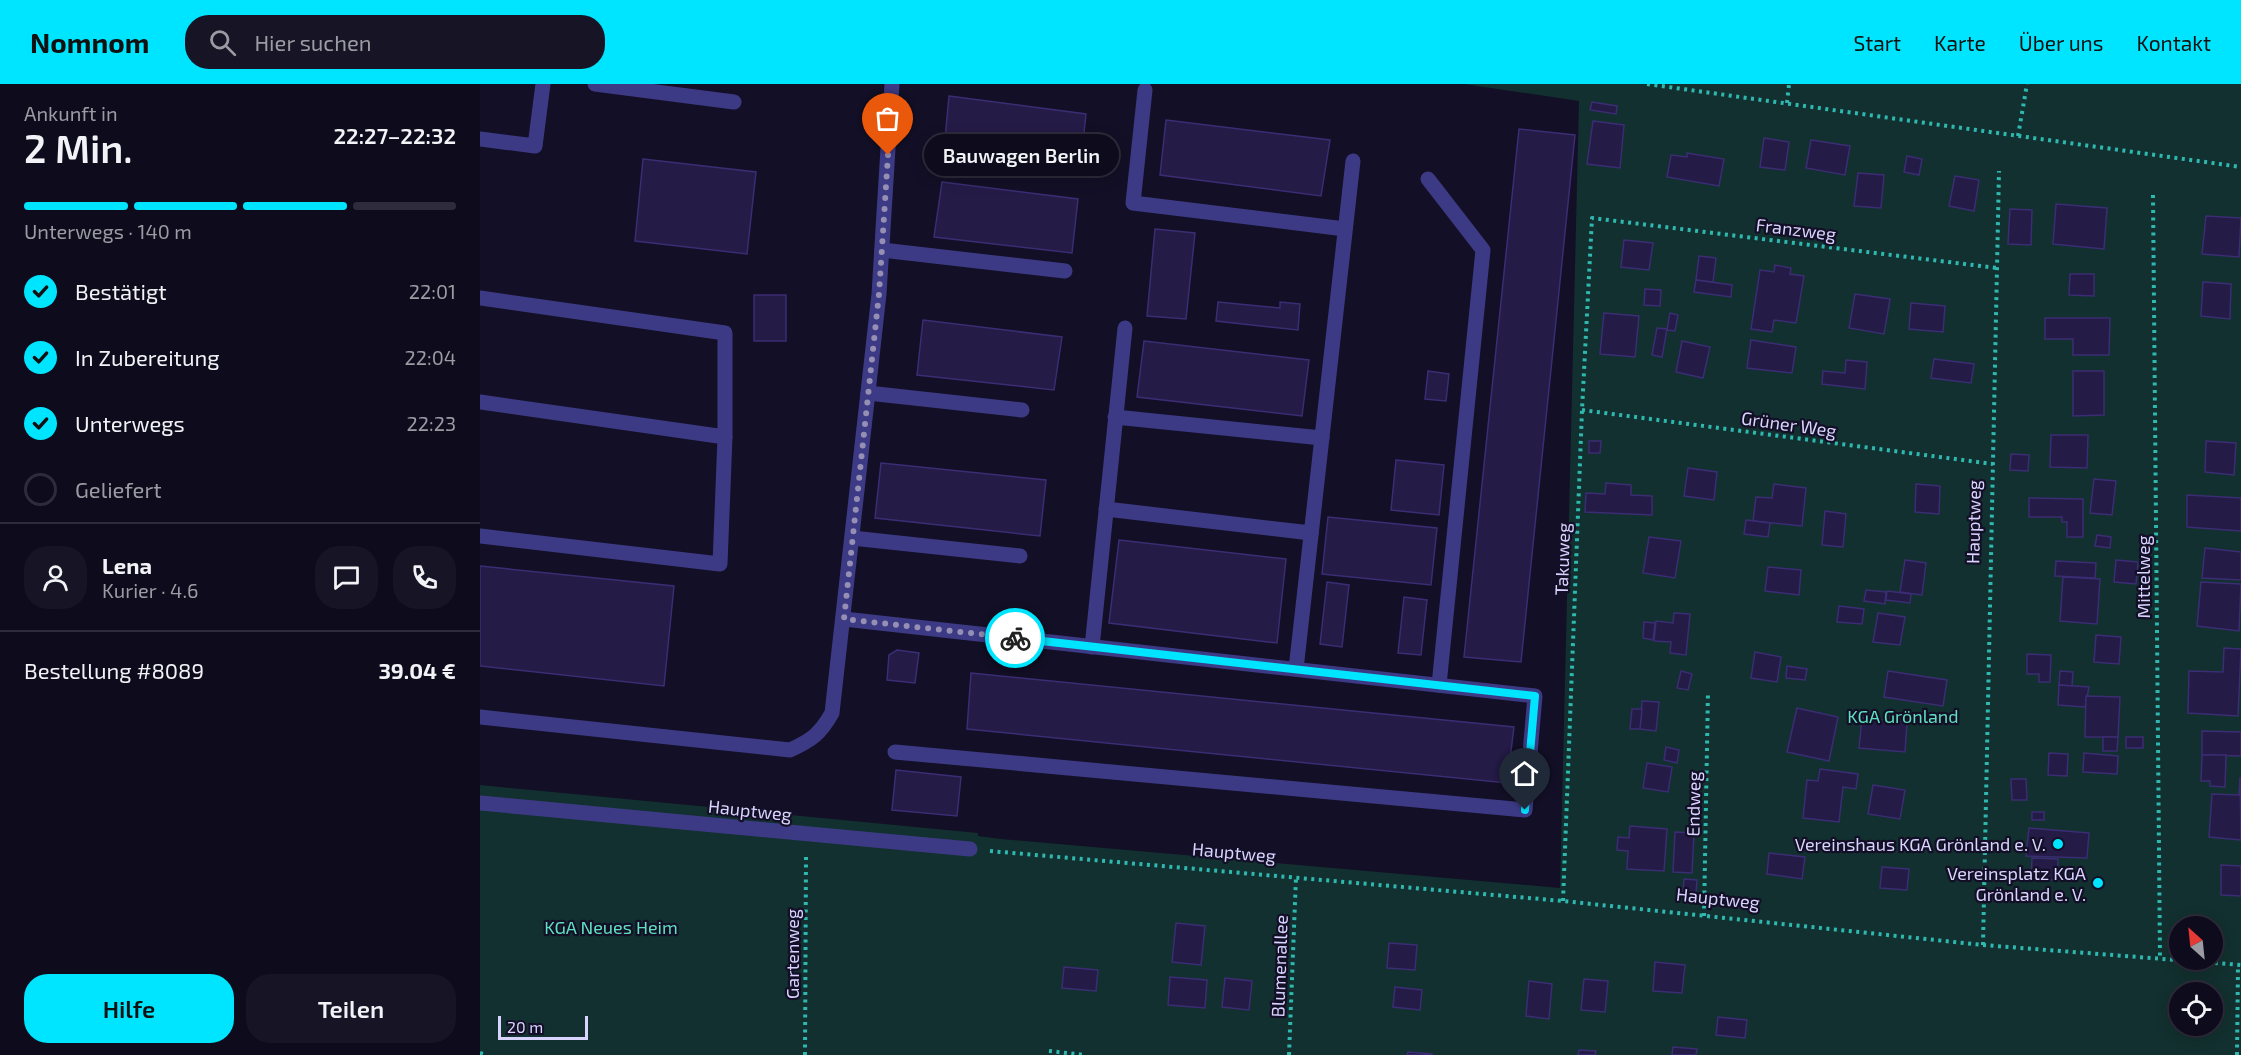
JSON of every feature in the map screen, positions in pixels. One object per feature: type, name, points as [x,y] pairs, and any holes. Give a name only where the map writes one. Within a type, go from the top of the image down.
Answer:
[{"type":"lane","points":[[480,139],[535,146],[543,84]]},
{"type":"lane","points":[[595,84],[734,102]]},
{"type":"lane","points":[[480,717],[790,750],[812,740],[823,728],[832,713],[844,619],[882,250],[892,84]]},
{"type":"lane","points":[[1145,90],[1133,203],[1346,229]]},
{"type":"lane","points":[[1296,669],[1353,161]]},
{"type":"lane","points":[[1428,179],[1483,250],[1439,686]]},
{"type":"lane","points":[[882,250],[1065,271]]},
{"type":"lane","points":[[480,298],[725,333],[725,437],[720,564],[480,536]]},
{"type":"lane","points":[[1092,647],[1125,328]]},
{"type":"lane","points":[[868,393],[1022,410]]},
{"type":"lane","points":[[480,402],[725,437]]},
{"type":"lane","points":[[1115,417],[1322,438]]},
{"type":"lane","points":[[1106,509],[1311,533]]},
{"type":"lane","points":[[852,538],[1020,556]]},
{"type":"lane","points":[[844,619],[1535,696],[1525,810],[896,752]]},
{"type":"lane","name":"Hauptweg","points":[[480,803],[970,849]]},
{"type":"path","points":[[1647,84],[2241,166]]},
{"type":"path","points":[[1787,103],[1789,84]]},
{"type":"path","points":[[2018,136],[2027,84]]},
{"type":"path","name":"Hauptweg","points":[[1983,945],[1999,171]]},
{"type":"path","name":"Mittelweg","points":[[2153,195],[2160,959]]},
{"type":"path","name":"Franzweg","points":[[1592,218],[1997,268]]},
{"type":"path","name":"Takuweg","points":[[1563,901],[1582,410],[1592,218]]},
{"type":"path","name":"Grüner Weg","points":[[1582,410],[1993,464]]},
{"type":"path","name":"Endweg","points":[[1704,916],[1708,691]]},
{"type":"path","name":"Hauptweg","points":[[970,849],[1563,901],[1983,945],[2240,965]]},
{"type":"path","name":"Gartenweg","points":[[805,1055],[806,852]]},
{"type":"path","name":"Blumenallee","points":[[1289,1055],[1296,877]]},
{"type":"path","points":[[2238,1055],[2240,965]]},
{"type":"path","points":[[1049,1051],[1085,1055]]},
{"type":"path","points":[[480,1053],[486,1055]]},
{"type":"green space","name":"KGA Grönland","points":[[1464,84],[2241,84],[2241,1055],[480,1055],[480,785],[978,833],[978,836],[1001,839],[1560,888],[1579,101]]},
{"type":"building","points":[[949,96],[1086,114],[1080,170],[944,150]]},
{"type":"building","points":[[1592,102],[1617,106],[1616,114],[1590,110]]},
{"type":"building","points":[[1166,120],[1330,140],[1321,196],[1160,175]]},
{"type":"building","points":[[1593,121],[1624,125],[1620,168],[1587,164]]},
{"type":"building","points":[[1519,129],[1575,135],[1521,662],[1464,657]]},
{"type":"building","points":[[1764,138],[1789,142],[1785,170],[1760,167]]},
{"type":"building","points":[[1811,140],[1850,146],[1845,175],[1806,168]]},
{"type":"building","points":[[1687,153],[1724,159],[1719,186],[1667,177],[1671,155],[1687,157]]},
{"type":"building","points":[[1907,156],[1922,159],[1919,175],[1904,172]]},
{"type":"building","points":[[643,159],[756,172],[747,254],[635,241]]},
{"type":"building","points":[[1858,173],[1884,175],[1881,208],[1854,206]]},
{"type":"building","points":[[1955,176],[1979,180],[1974,211],[1949,206]]},
{"type":"building","points":[[942,182],[1078,199],[1072,253],[934,237]]},
{"type":"building","points":[[2056,204],[2107,208],[2104,249],[2053,244]]},
{"type":"building","points":[[2010,209],[2032,210],[2031,245],[2008,244]]},
{"type":"building","points":[[2206,216],[2241,218],[2239,257],[2202,254]]},
{"type":"building","points":[[1155,229],[1195,233],[1186,319],[1147,316]]},
{"type":"building","points":[[1624,240],[1653,243],[1649,270],[1621,267]]},
{"type":"building","points":[[1699,256],[1716,258],[1713,282],[1696,280]]},
{"type":"building","points":[[1775,265],[1791,268],[1790,274],[1804,276],[1796,323],[1774,320],[1772,332],[1751,329],[1760,270],[1774,272]]},
{"type":"building","points":[[2070,274],[2094,274],[2094,296],[2069,295]]},
{"type":"building","points":[[1696,280],[1732,285],[1731,297],[1694,292]]},
{"type":"building","points":[[2203,282],[2231,284],[2230,319],[2201,316]]},
{"type":"building","points":[[1645,289],[1661,290],[1660,306],[1644,305]]},
{"type":"building","points":[[1855,294],[1890,299],[1884,334],[1849,328]]},
{"type":"building","points":[[754,295],[786,295],[786,341],[754,341]]},
{"type":"building","points":[[1218,302],[1280,308],[1280,302],[1300,304],[1298,330],[1216,321]]},
{"type":"building","points":[[1911,303],[1945,306],[1943,332],[1909,329]]},
{"type":"building","points":[[1604,313],[1639,316],[1635,357],[1600,354]]},
{"type":"building","points":[[1670,313],[1678,315],[1675,331],[1667,330]]},
{"type":"building","points":[[2045,318],[2110,318],[2109,355],[2073,355],[2073,339],[2045,339]]},
{"type":"building","points":[[923,320],[1062,337],[1054,390],[917,375]]},
{"type":"building","points":[[1657,328],[1667,329],[1662,357],[1652,355]]},
{"type":"building","points":[[1751,340],[1796,347],[1792,373],[1747,368]]},
{"type":"building","points":[[1144,341],[1309,360],[1302,416],[1137,397]]},
{"type":"building","points":[[1682,341],[1710,347],[1703,378],[1676,372]]},
{"type":"building","points":[[1934,359],[1974,364],[1971,383],[1931,378]]},
{"type":"building","points":[[1846,360],[1867,362],[1865,389],[1822,384],[1823,371],[1845,373]]},
{"type":"building","points":[[1428,371],[1449,374],[1446,401],[1425,399]]},
{"type":"building","points":[[2073,371],[2104,371],[2104,415],[2073,416]]},
{"type":"building","points":[[2051,435],[2088,435],[2087,468],[2050,467]]},
{"type":"building","points":[[1589,441],[1601,441],[1600,453],[1589,453]]},
{"type":"building","points":[[2206,441],[2236,443],[2234,475],[2205,472]]},
{"type":"building","points":[[2011,454],[2029,455],[2028,471],[2010,470]]},
{"type":"building","points":[[1396,460],[1444,465],[1439,515],[1391,510]]},
{"type":"building","points":[[881,463],[1046,480],[1040,536],[875,518]]},
{"type":"building","points":[[1688,468],[1717,472],[1714,500],[1684,496]]},
{"type":"building","points":[[2094,479],[2116,481],[2112,515],[2090,513]]},
{"type":"building","points":[[1606,483],[1631,485],[1631,495],[1652,496],[1652,515],[1585,512],[1586,493],[1605,494]]},
{"type":"building","points":[[1774,484],[1806,488],[1802,526],[1753,521],[1756,497],[1772,498]]},
{"type":"building","points":[[1916,484],[1940,486],[1939,514],[1915,512]]},
{"type":"building","points":[[2187,495],[2241,498],[2241,531],[2187,527]]},
{"type":"building","points":[[2029,498],[2083,499],[2083,537],[2067,537],[2067,522],[2062,522],[2062,517],[2029,517]]},
{"type":"building","points":[[1825,511],[1846,514],[1843,547],[1822,545]]},
{"type":"building","points":[[1328,517],[1437,528],[1431,585],[1322,574]]},
{"type":"building","points":[[1746,520],[1770,523],[1768,537],[1744,534]]},
{"type":"building","points":[[2097,535],[2111,537],[2110,548],[2095,546]]},
{"type":"building","points":[[1649,537],[1681,541],[1675,578],[1643,573]]},
{"type":"building","points":[[1119,540],[1286,559],[1277,643],[1109,623]]},
{"type":"building","points":[[2205,548],[2241,552],[2241,580],[2202,578]]},
{"type":"building","points":[[1905,560],[1926,563],[1922,595],[1900,592]]},
{"type":"building","points":[[2116,560],[2138,562],[2136,584],[2114,582]]},
{"type":"building","points":[[2056,561],[2096,563],[2095,578],[2055,576]]},
{"type":"building","points":[[480,566],[674,586],[664,686],[480,666]]},
{"type":"building","points":[[1768,567],[1801,570],[1799,595],[1765,591]]},
{"type":"building","points":[[2063,577],[2100,579],[2097,624],[2060,621]]},
{"type":"building","points":[[1327,582],[1349,585],[1342,647],[1320,644]]},
{"type":"building","points":[[2201,582],[2241,584],[2239,631],[2197,626]]},
{"type":"building","points":[[1866,590],[1886,592],[1885,604],[1864,601]]},
{"type":"building","points":[[1887,591],[1911,594],[1910,603],[1886,600]]},
{"type":"building","points":[[1404,597],[1427,600],[1421,655],[1398,653]]},
{"type":"building","points":[[1839,606],[1864,609],[1862,624],[1837,622]]},
{"type":"building","points":[[1674,613],[1690,614],[1686,655],[1670,653],[1671,642],[1654,641],[1656,621],[1673,623]]},
{"type":"building","points":[[1878,613],[1905,617],[1900,645],[1873,642]]},
{"type":"building","points":[[1644,622],[1655,623],[1653,640],[1643,638]]},
{"type":"building","points":[[2096,635],[2121,637],[2119,664],[2094,662]]},
{"type":"building","points":[[2224,648],[2241,649],[2238,716],[2188,713],[2189,671],[2223,672]]},
{"type":"building","points":[[897,650],[919,653],[915,683],[887,680],[889,655]]},
{"type":"building","points":[[1755,652],[1781,657],[1777,682],[1751,678]]},
{"type":"building","points":[[2027,654],[2051,655],[2050,682],[2039,682],[2039,674],[2027,674]]},
{"type":"building","points":[[1787,666],[1807,669],[1805,680],[1786,678]]},
{"type":"building","points":[[1681,671],[1692,674],[1688,690],[1677,688]]},
{"type":"building","points":[[1888,671],[1947,680],[1943,706],[1884,697]]},
{"type":"building","points":[[2060,671],[2073,672],[2072,686],[2059,685]]},
{"type":"building","points":[[971,673],[1514,727],[1507,783],[967,729]]},
{"type":"building","points":[[2059,685],[2089,687],[2085,707],[2058,705]]},
{"type":"building","points":[[2086,696],[2120,697],[2118,737],[2085,737]]},
{"type":"building","points":[[1642,701],[1659,702],[1656,731],[1640,729]]},
{"type":"building","points":[[1797,708],[1838,717],[1829,761],[1787,752]]},
{"type":"building","points":[[1632,709],[1642,709],[1640,729],[1630,729]]},
{"type":"building","points":[[1862,718],[1907,722],[1905,752],[1859,748]]},
{"type":"building","points":[[2202,731],[2241,732],[2241,756],[2202,755]]},
{"type":"building","points":[[2103,737],[2118,737],[2117,751],[2103,751]]},
{"type":"building","points":[[2126,737],[2143,737],[2143,748],[2126,748]]},
{"type":"building","points":[[1666,747],[1679,750],[1677,763],[1664,760]]},
{"type":"building","points":[[2049,753],[2068,754],[2067,776],[2048,775]]},
{"type":"building","points":[[2084,753],[2118,756],[2117,774],[2083,772]]},
{"type":"building","points":[[2202,755],[2226,755],[2225,787],[2210,786],[2210,781],[2201,781]]},
{"type":"building","points":[[1647,763],[1672,767],[1668,792],[1643,788]]},
{"type":"building","points":[[1820,769],[1858,774],[1856,789],[1843,787],[1839,822],[1803,818],[1807,780],[1818,781]]},
{"type":"building","points":[[896,770],[961,777],[957,816],[892,810]]},
{"type":"building","points":[[2240,777],[2241,840],[2209,837],[2212,794],[2239,795]]},
{"type":"building","points":[[2011,779],[2026,779],[2027,800],[2012,800]]},
{"type":"building","points":[[1873,785],[1905,790],[1900,819],[1868,814]]},
{"type":"building","points":[[2032,812],[2044,812],[2044,820],[2032,820]]},
{"type":"building","points":[[1630,826],[1667,829],[1664,871],[1627,869],[1628,851],[1617,850],[1618,837],[1629,838]]},
{"type":"building","name":"Vereinshaus KGA Grönland e. V.","points":[[2029,828],[2089,833],[2087,858],[2026,856]]},
{"type":"building","points":[[1675,832],[1694,833],[1692,873],[1673,872]]},
{"type":"building","points":[[1769,853],[1805,857],[1802,879],[1767,874]]},
{"type":"building","points":[[2032,858],[2058,859],[2057,880],[2031,879]]},
{"type":"building","points":[[2221,865],[2241,866],[2241,896],[2221,895]]},
{"type":"building","points":[[1882,867],[1909,869],[1907,890],[1880,888]]},
{"type":"building","points":[[1684,879],[1697,880],[1696,893],[1683,892]]},
{"type":"building","points":[[1176,923],[1205,926],[1201,965],[1172,962]]},
{"type":"building","points":[[1389,943],[1417,945],[1415,970],[1387,968]]},
{"type":"building","points":[[1655,962],[1685,965],[1682,993],[1653,991]]},
{"type":"building","points":[[1064,967],[1098,970],[1096,991],[1062,988]]},
{"type":"building","points":[[1170,977],[1207,980],[1205,1008],[1168,1005]]},
{"type":"building","points":[[1225,978],[1252,981],[1249,1010],[1222,1007]]},
{"type":"building","points":[[1584,979],[1608,981],[1605,1012],[1581,1010]]},
{"type":"building","points":[[1529,981],[1552,984],[1549,1019],[1526,1016]]},
{"type":"building","points":[[1395,987],[1422,990],[1420,1010],[1393,1007]]},
{"type":"building","points":[[1718,1017],[1747,1020],[1745,1038],[1716,1035]]},
{"type":"building","points":[[1673,1047],[1697,1049],[1696,1055],[1672,1055]]},
{"type":"building","points":[[1579,1050],[1596,1051],[1595,1055],[1578,1055]]},
{"type":"building","points":[[1408,1052],[1432,1054],[1432,1055],[1407,1055]]},
{"type":"way so far","points":[[888,155],[879,294],[844,619],[1015,638]]},
{"type":"place","name":"Bauwagen Berlin","points":[[888,155]]},
{"type":"place","name":"Vereinshaus KGA Grönland e. V.","points":[[2058,844]]},
{"type":"place","name":"Vereinsplatz KGA Grönland e. V.","points":[[2098,883]]},
{"type":"route","points":[[1015,638],[1535,696],[1525,810]]},
{"type":"park label","name":"KGA Neues Heim","points":[[611,927]]}]
